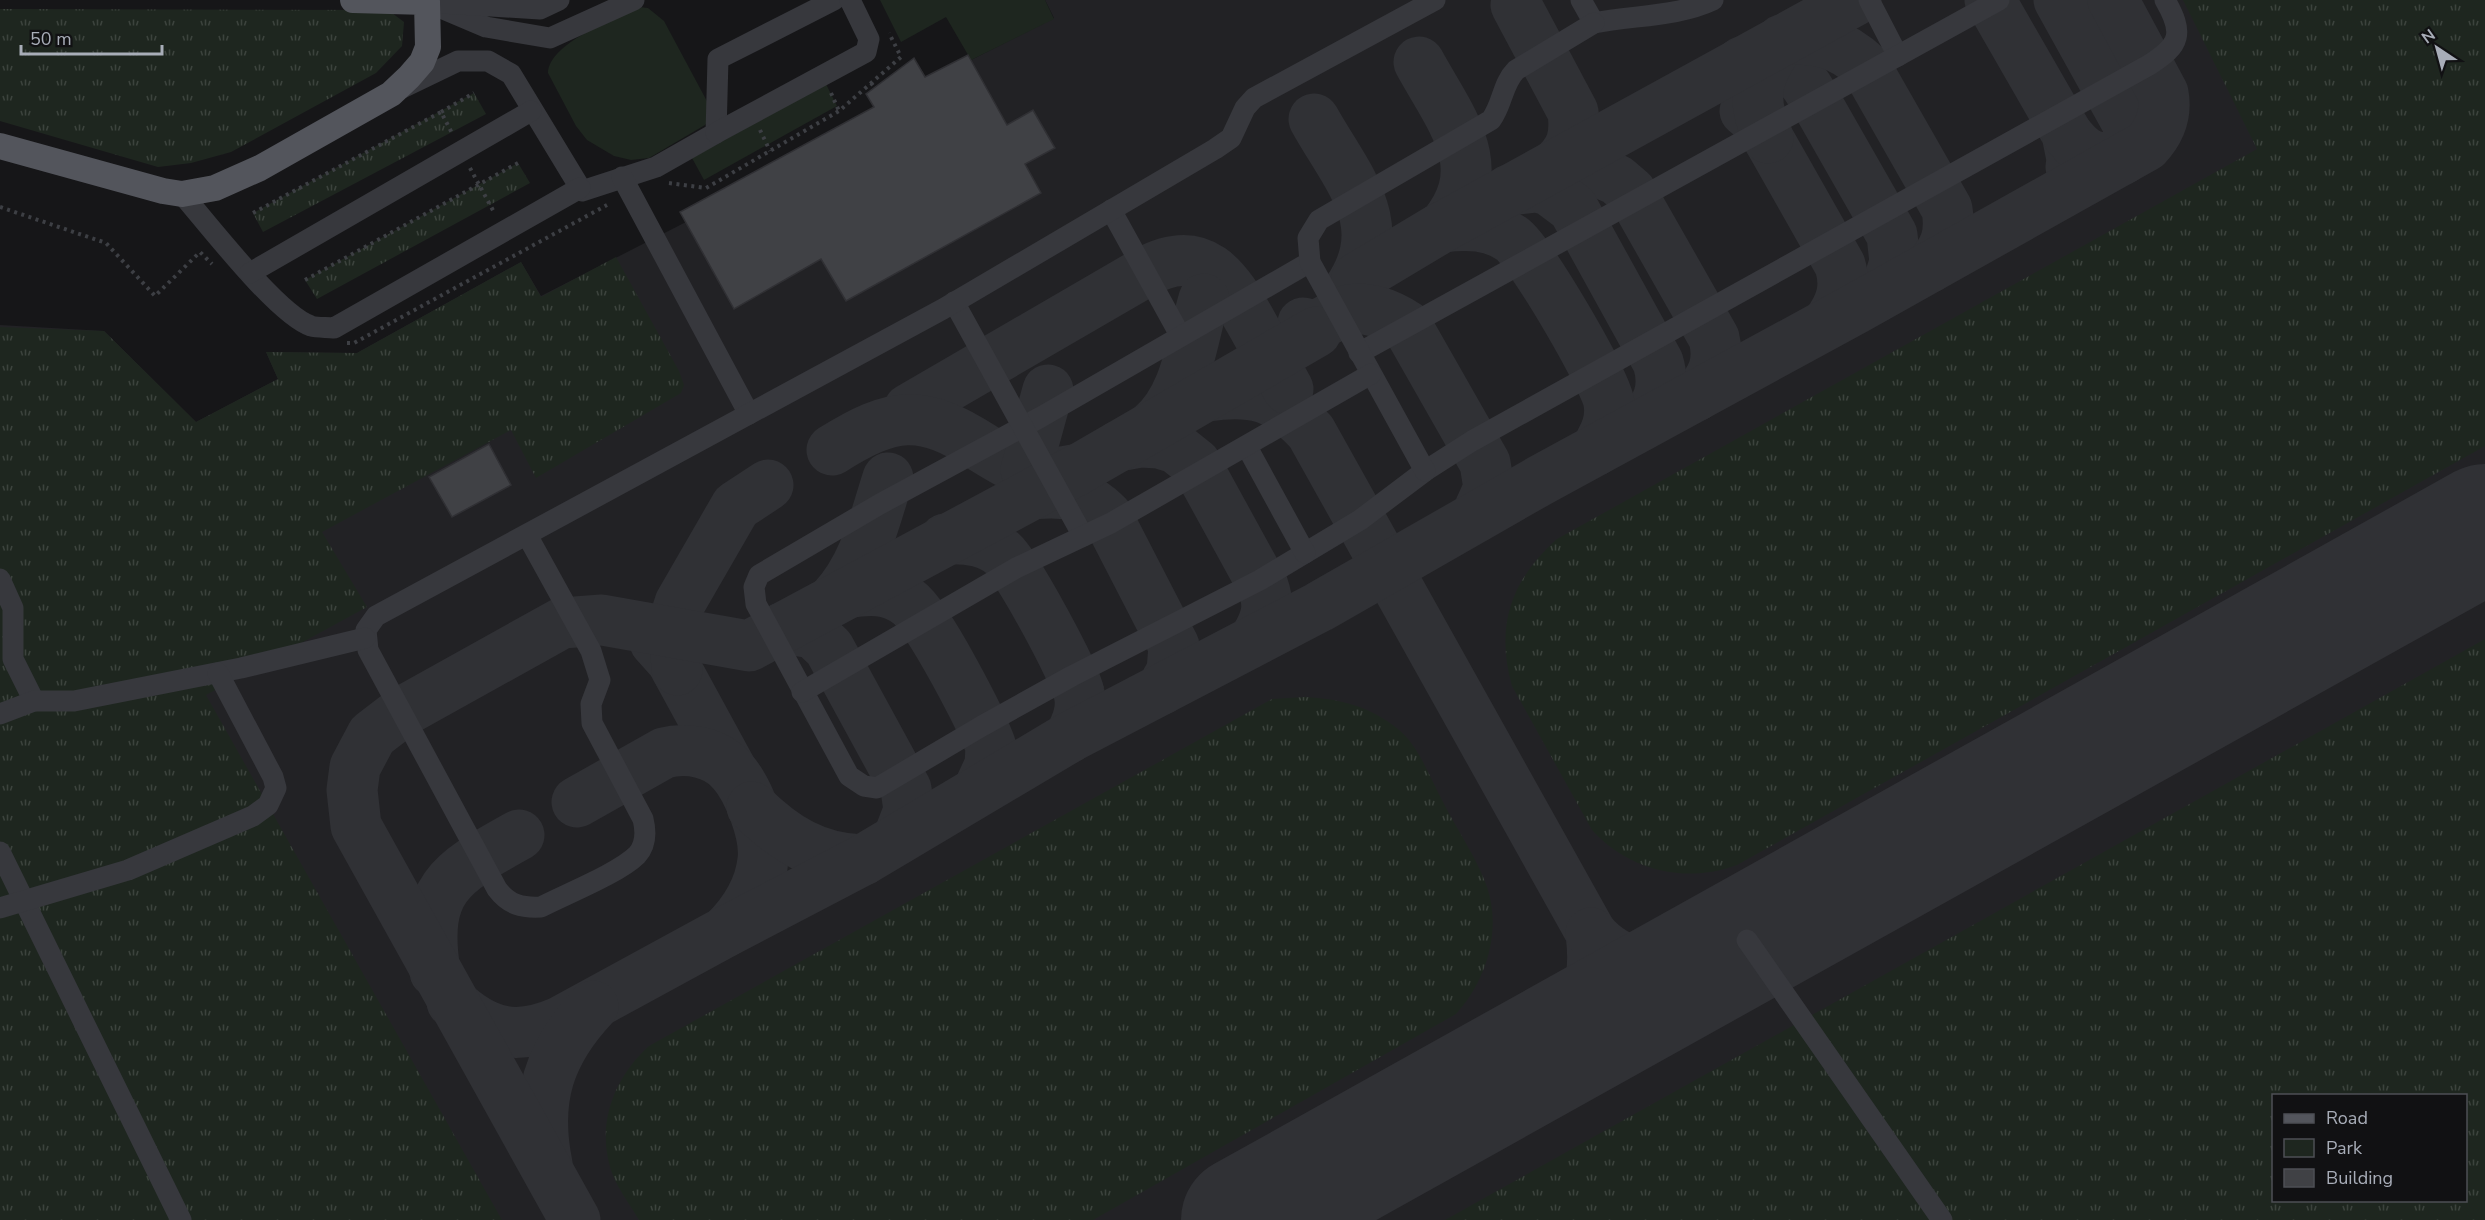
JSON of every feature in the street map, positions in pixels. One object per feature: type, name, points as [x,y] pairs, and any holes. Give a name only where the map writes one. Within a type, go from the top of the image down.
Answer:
[{"type":"main road","points":[[0,146],[182,194],[236,181],[391,94],[409,78],[425,54],[429,29],[427,1],[353,0]]},
{"type":"street","points":[[427,1],[486,27],[550,38],[634,0]]},
{"type":"street","points":[[391,94],[458,61],[488,60],[511,74],[531,111],[582,191],[626,185],[656,166],[866,52],[868,39],[837,0],[718,59],[716,133]]},
{"type":"street","points":[[527,535],[591,651],[600,672],[598,687],[591,705],[592,723],[645,827],[642,848],[626,863],[541,907],[519,906],[504,898],[368,650],[365,638],[369,624],[376,616],[954,302],[1231,138],[1245,108],[1254,98],[1435,0]]},
{"type":"street","points":[[1581,0],[1594,23]]},
{"type":"street","points":[[1425,471],[1310,262],[1308,238],[1319,220],[1491,120],[1497,112],[1509,77],[1516,70],[1594,23],[1630,15],[1676,13],[1696,8],[1713,0]]},
{"type":"street","points":[[1869,0],[1898,56]]},
{"type":"street","points":[[1359,353],[1999,0]]},
{"type":"street","points":[[1310,262],[1024,426],[870,509],[759,574],[754,587],[756,604],[849,776],[864,786],[877,788],[992,720],[1260,580],[1360,520],[1425,471],[1595,371],[1925,191],[2167,54],[2176,43],[2177,34],[2172,12],[2165,0]]},
{"type":"street","points":[[427,1],[549,4]]},
{"type":"street","points":[[250,273],[531,111]]},
{"type":"street","points":[[626,185],[749,414]]},
{"type":"street","points":[[182,194],[250,273],[295,317],[312,327],[334,328],[580,188]]},
{"type":"street","points":[[1111,210],[1180,335]]},
{"type":"street","points":[[954,302],[1083,536]]},
{"type":"street","points":[[802,692],[1016,568],[1083,536],[1247,447],[1371,374]]},
{"type":"street","points":[[1247,447],[1305,553]]},
{"type":"street","points":[[0,579],[13,608],[13,659],[34,701]]},
{"type":"street","points":[[0,714],[34,701],[74,701],[218,673],[365,638]]},
{"type":"street","points":[[0,908],[128,870],[254,816],[268,805],[274,796],[273,777],[218,673]]},
{"type":"street","points":[[0,852],[22,901],[182,1220]]},
{"type":"street","points":[[1746,940],[1942,1220]]},
{"type":"path","points":[[663,182],[706,189],[839,111],[901,57],[895,45]]},
{"type":"path","points":[[896,61],[901,68]]},
{"type":"path","points":[[871,83],[875,88]]},
{"type":"path","points":[[441,112],[474,93]]},
{"type":"path","points":[[305,280],[518,163]]},
{"type":"path","points":[[342,343],[354,344],[626,185]]},
{"type":"path","points":[[0,207],[106,243],[155,297],[200,252],[217,268]]},
{"type":"shaded area","points":[[1045,0],[2485,0],[2485,1220],[0,1220],[0,325],[104,331],[196,422],[278,379],[266,352],[357,353],[521,262],[541,296],[686,222],[680,212],[874,107],[914,58],[926,77],[968,55],[971,60],[1054,18]]},
{"type":"green space","points":[[880,0],[1045,0],[1054,19],[971,60],[946,17],[901,42]]},
{"type":"green space","points":[[2183,0],[2485,0],[2485,446],[1737,865],[1718,871],[1678,873],[1659,870],[1623,855],[1592,830],[1512,686],[1505,643],[1507,624],[1511,605],[1528,571],[1557,539],[2257,149]]},
{"type":"green space","points":[[639,7],[648,8],[664,21],[709,105],[708,121],[705,125],[649,158],[631,160],[614,156],[587,140],[576,126],[548,73],[551,62],[571,42],[600,25]]},
{"type":"green space","points":[[0,9],[388,10],[404,22],[402,46],[376,73],[231,152],[191,163],[158,167],[0,121]]},
{"type":"green space","points":[[826,84],[837,106],[704,180],[692,158]]},
{"type":"green space","points":[[474,93],[486,114],[263,232],[253,213]]},
{"type":"green space","points":[[518,163],[530,183],[317,299],[305,280]]},
{"type":"green space","points":[[616,257],[679,371],[684,385],[681,393],[536,478],[511,430],[322,532],[367,607],[206,695],[502,1220],[0,1220],[0,327],[104,331],[196,422],[278,379],[266,352],[357,353],[521,262],[541,297]]},
{"type":"green space","points":[[2485,639],[2485,1220],[1445,1220]]},
{"type":"green space","points":[[1305,697],[1354,705],[1398,729],[1412,744],[1424,763],[1448,813],[1478,865],[1491,904],[1492,938],[1483,971],[1476,986],[1456,1014],[1093,1220],[639,1220],[612,1174],[606,1133],[612,1101],[618,1086],[637,1058],[649,1046],[1272,699]]},
{"type":"building","points":[[968,55],[1007,125],[1033,110],[1055,148],[1025,164],[1041,193],[846,301],[821,259],[734,309],[680,212],[874,107],[866,94],[914,58],[925,77]]},
{"type":"building","points":[[489,444],[511,485],[452,517],[429,477]]},
{"type":"taxiway","points":[[1357,278],[1439,229],[1856,0]]},
{"type":"taxiway","points":[[1990,0],[2067,134],[2072,159],[2071,167]]},
{"type":"taxiway","points":[[2059,0],[2130,128],[2123,159],[2091,155],[2079,148],[2067,134]]},
{"type":"taxiway","points":[[452,1002],[477,1021],[503,1031],[529,1031],[560,1022],[863,860],[1070,737],[1319,607],[1541,480],[1855,309],[2146,146],[2161,122],[2164,108],[2163,93],[2113,0]]},
{"type":"taxiway","points":[[1516,5],[1573,112],[1574,128],[1571,143],[1565,155],[1553,167]]},
{"type":"taxiway","points":[[1768,138],[1759,110],[1759,87],[1766,64],[1782,40],[1795,39],[1828,43],[1857,59],[1866,67],[1947,209],[1946,240],[1930,267]]},
{"type":"taxiway","points":[[1419,62],[1453,123],[1462,143],[1466,163],[1465,183],[1458,204],[1444,226]]},
{"type":"taxiway","points":[[1742,62],[1778,63],[1786,66],[1801,79],[1892,235],[1895,262],[1889,281],[1876,297]]},
{"type":"taxiway","points":[[1745,111],[1757,121],[1768,138],[1840,265],[1843,289],[1836,310],[1827,324]]},
{"type":"taxiway","points":[[1314,119],[1352,183],[1361,203],[1366,223],[1366,245],[1360,268],[1347,292]]},
{"type":"taxiway","points":[[1553,167],[1592,169],[1617,180],[1631,192],[1714,338],[1716,347],[1714,370],[1696,396]]},
{"type":"taxiway","points":[[1509,190],[1536,187],[1549,190],[1573,208],[1658,362],[1661,380],[1659,397],[1652,412],[1640,426]]},
{"type":"taxiway","points":[[1442,227],[1470,226],[1496,230],[1504,234],[1521,249],[1550,290],[1582,345],[1605,390],[1609,403],[1607,428],[1596,450]]},
{"type":"taxiway","points":[[906,419],[909,409],[1145,272],[1165,263],[1183,261],[1197,263],[1211,269],[1222,279],[1242,307],[1288,389]]},
{"type":"taxiway","points":[[1151,427],[1173,401],[1180,385],[1204,299]]},
{"type":"taxiway","points":[[1303,323],[1315,326],[1340,313],[1357,309],[1384,314],[1407,326],[1485,463],[1489,488],[1476,517]]},
{"type":"taxiway","points":[[575,1220],[356,826],[352,790],[355,767],[372,735],[402,712],[562,623],[602,620],[749,646],[1079,469],[1316,332]]},
{"type":"taxiway","points":[[1026,470],[1048,390]]},
{"type":"taxiway","points":[[1207,396],[1238,394],[1264,398],[1287,410],[1311,432],[1591,933],[1592,975],[1582,1007],[1562,1034],[1531,1060]]},
{"type":"taxiway","points":[[832,450],[853,437],[890,422],[924,421],[961,435],[1018,468],[1047,473],[1079,469]]},
{"type":"taxiway","points":[[1119,446],[1141,442],[1159,443],[1176,448],[1196,464],[1263,586],[1266,612],[1256,637]]},
{"type":"taxiway","points":[[833,600],[844,587],[861,558],[888,478]]},
{"type":"taxiway","points":[[677,670],[674,622],[680,603],[736,506],[768,485]]},
{"type":"taxiway","points":[[1033,494],[1073,495],[1090,502],[1107,516],[1174,646],[1172,671],[1162,689]]},
{"type":"taxiway","points":[[945,539],[968,540],[989,545],[1002,553],[1020,578],[1057,643],[1079,693],[1080,710],[1070,737]]},
{"type":"taxiway","points":[[846,593],[871,590],[894,595],[909,603],[929,628],[966,694],[991,747],[990,765],[978,791]]},
{"type":"taxiway","points":[[782,628],[813,633],[829,648],[906,789],[909,810],[898,839]]},
{"type":"taxiway","points":[[655,642],[672,661],[732,771]]},
{"type":"taxiway","points":[[577,802],[664,753],[673,751],[691,751],[710,755],[732,771],[744,789],[755,813],[762,838],[763,860],[755,890],[745,908],[725,932]]},
{"type":"taxiway","points":[[752,807],[776,828],[802,845],[830,856],[863,860]]},
{"type":"taxiway","points":[[435,972],[432,943],[433,920],[438,901],[447,886],[475,860],[519,835]]},
{"type":"taxiway","points":[[1591,933],[1615,954],[1642,964],[1672,966],[1703,964]]},
{"type":"taxiway","points":[[547,1164],[543,1140],[543,1118],[544,1098],[549,1078],[565,1041],[593,1006]]},
{"type":"runway","points":[[1245,1220],[2485,528]]}]
